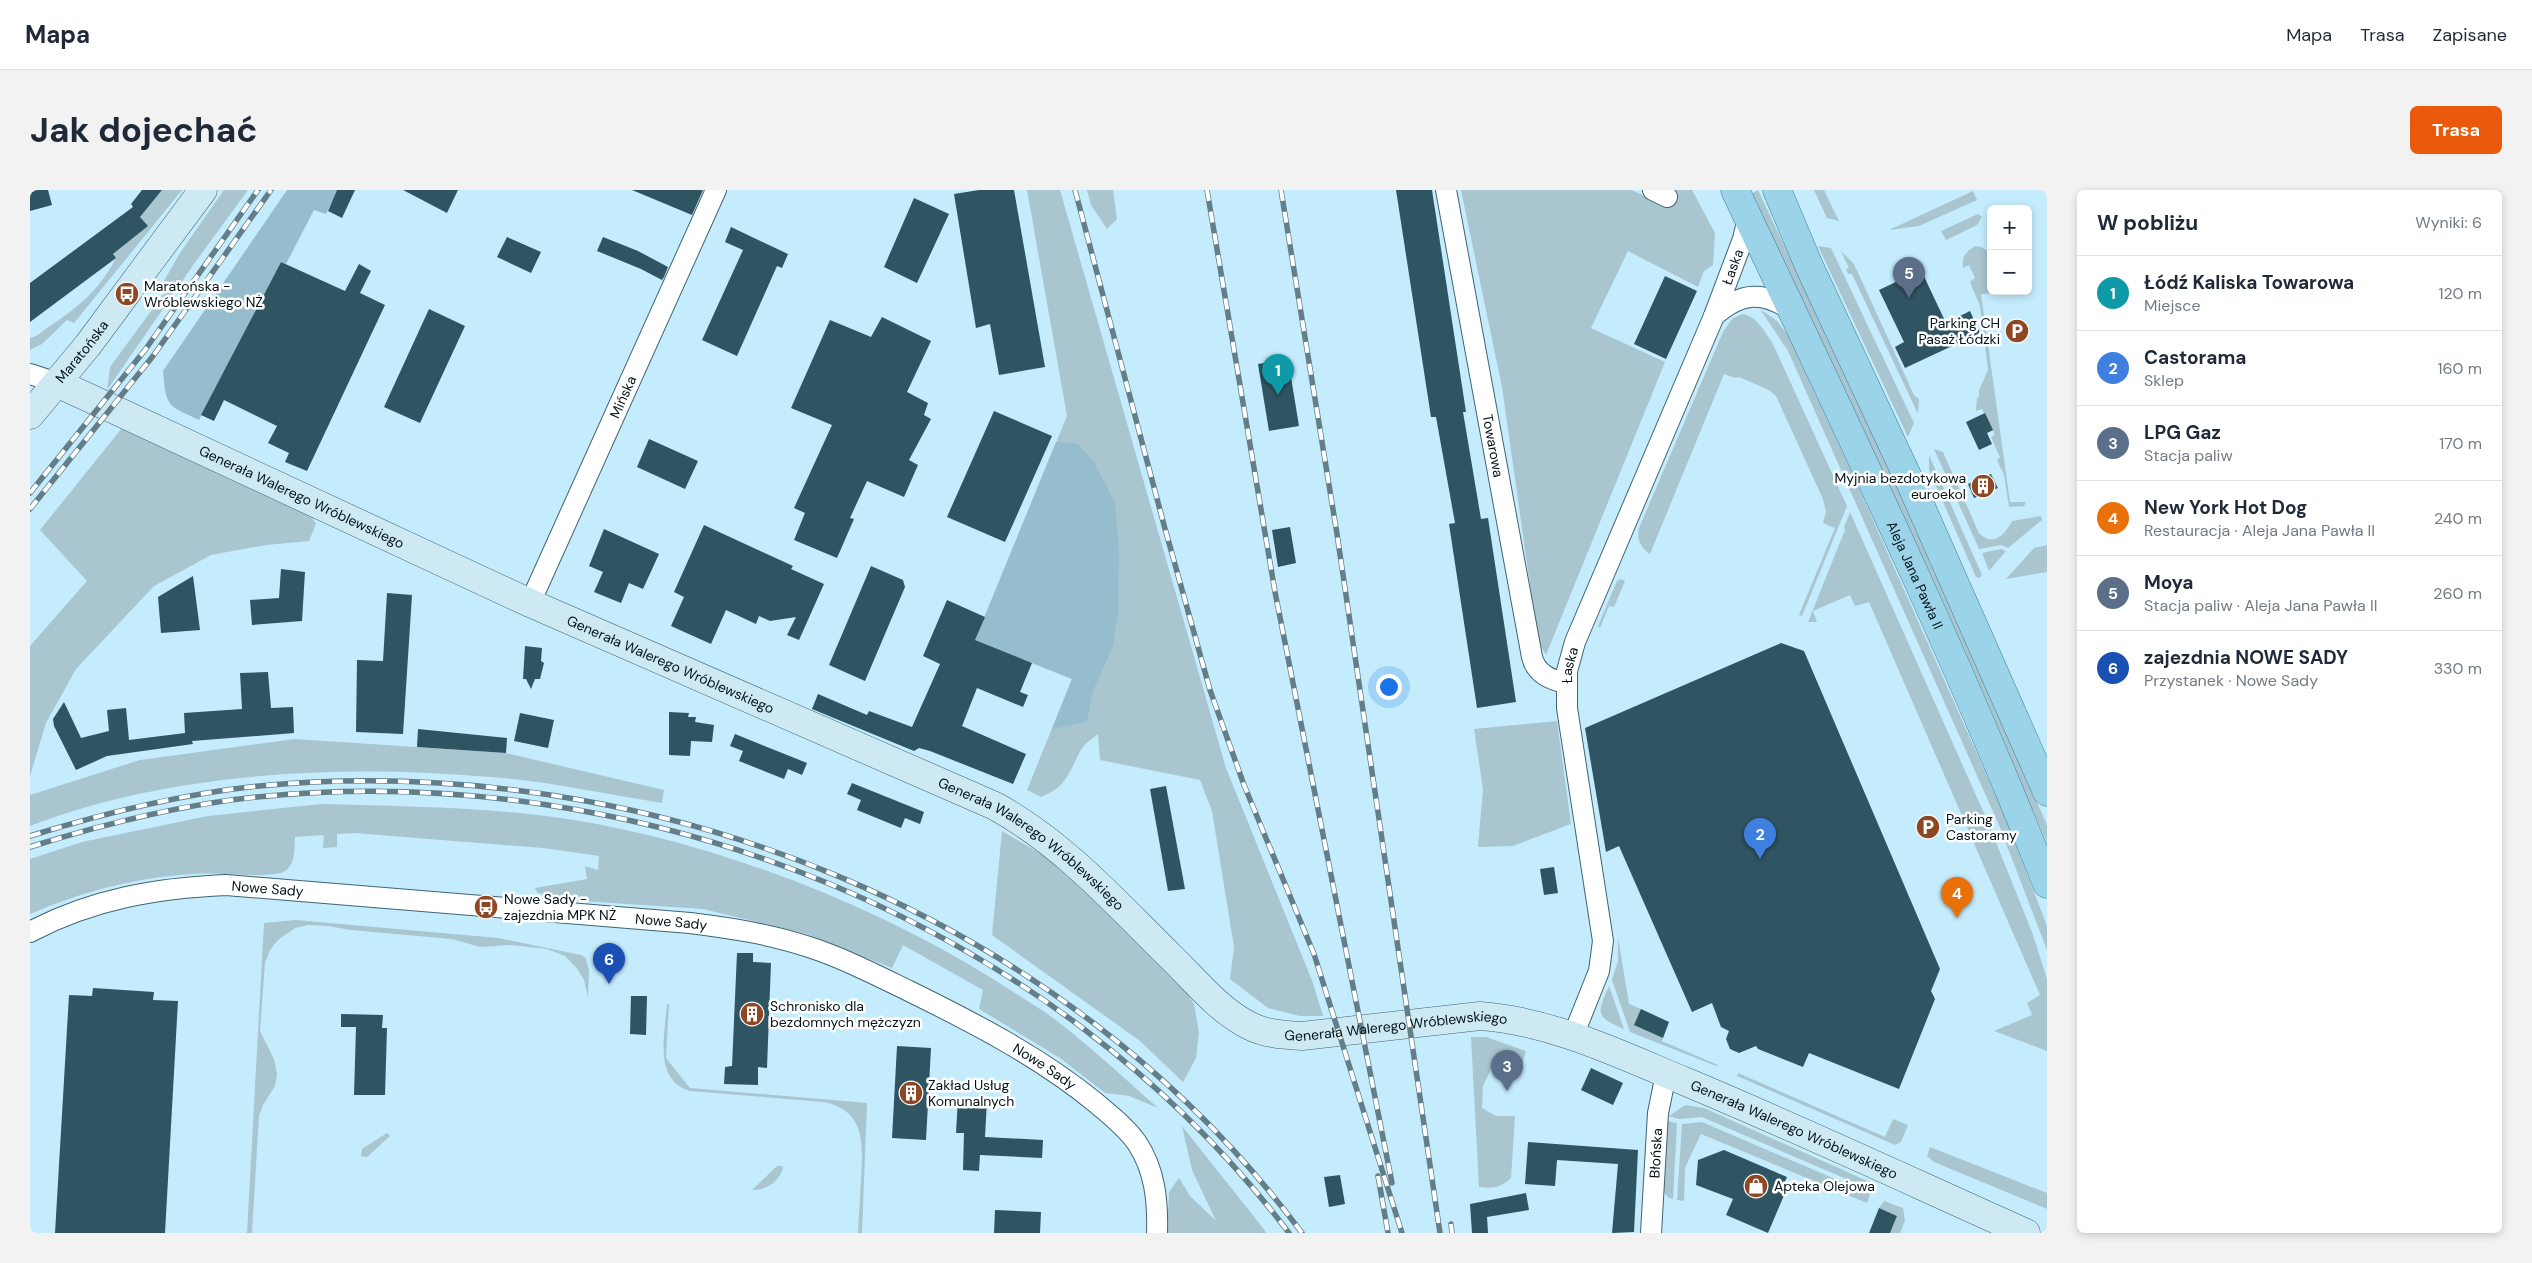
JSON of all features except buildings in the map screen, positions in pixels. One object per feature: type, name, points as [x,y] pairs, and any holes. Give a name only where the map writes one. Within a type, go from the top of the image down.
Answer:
[{"type":"main road","name":"Aleja Jana Pawła II","points":[[1735,190],[1865,466],[2014,802],[2047,884]]},
{"type":"main road","points":[[1778,190],[1809,266],[1914,491],[2047,792]]},
{"type":"street","name":"Maratońska","points":[[30,415],[57,384],[127,294],[203,190]]},
{"type":"street","name":"Mińska","points":[[530,603],[716,190]]},
{"type":"street","name":"Towarowa","points":[[1446,190],[1533,661],[1542,674],[1566,683]]},
{"type":"street","name":"Łaska","points":[[1572,1036],[1599,971],[1603,941],[1567,708],[1566,683],[1575,642],[1714,316],[1743,240],[1748,218]]},
{"type":"street","name":"Łaska","points":[[1714,316],[1729,303],[1755,296],[1772,299],[1793,312]]},
{"type":"street","name":"Generała Walerego Wróblewskiego","points":[[30,374],[57,384],[530,603],[969,793],[1012,815],[1040,834],[1083,869],[1212,998],[1235,1017],[1258,1029],[1302,1036],[1480,1016],[1530,1023],[1572,1036],[1666,1074],[1905,1177],[2026,1233]]},
{"type":"street","name":"Nowe Sady","points":[[30,932],[78,909],[114,899],[152,891],[226,885],[726,927],[769,936],[809,947],[878,976],[956,1014],[1067,1079],[1122,1125],[1141,1149],[1151,1170],[1156,1193],[1157,1233]]},
{"type":"street","name":"Błońska","points":[[1651,1233],[1658,1113],[1666,1074]]},
{"type":"shaded area","points":[[162,190],[182,190],[74,323],[67,320],[42,344],[30,350],[30,338],[36,336],[60,319],[91,294],[100,284],[116,258],[113,254],[148,226],[140,217]]},
{"type":"shaded area","points":[[224,190],[248,190],[107,390],[110,367],[165,292],[160,288],[180,253]]},
{"type":"shaded area","points":[[287,190],[337,190],[326,214],[314,210],[286,264],[281,262],[199,420],[180,411],[170,403],[165,392],[163,371]]},
{"type":"shaded area","points":[[1027,190],[1060,190],[1226,768],[1313,983],[1323,1016],[1300,1016],[1268,1008],[1230,979],[1234,947],[1212,811],[1200,780],[1100,760],[1098,734],[1082,748],[1066,778],[1057,788],[1041,797],[1027,790],[1072,679],[975,640],[1067,416]]},
{"type":"shaded area","points":[[1087,190],[1113,190],[1117,219],[1107,229],[1091,205]]},
{"type":"shaded area","points":[[1461,190],[1631,190],[1670,207],[1675,193],[1669,190],[1692,190],[1715,233],[1713,265],[1704,271],[1698,287],[1628,251],[1591,328],[1665,362],[1546,655],[1538,641],[1502,387]]},
{"type":"shaded area","points":[[1758,190],[1888,466],[2047,825],[2047,842],[1881,468],[1751,194]]},
{"type":"shaded area","points":[[1814,190],[1824,190],[1839,221],[1827,218]]},
{"type":"shaded area","points":[[1973,191],[1977,200],[1919,226],[1889,230]]},
{"type":"shaded area","points":[[1978,214],[1982,217],[1977,225],[1946,240],[1941,231]]},
{"type":"shaded area","points":[[1818,246],[1831,248],[1914,423],[1908,437]]},
{"type":"shaded area","points":[[1975,246],[1987,251],[1987,294],[1981,294],[2010,502],[2026,502],[2024,506],[2009,507],[2004,475],[1997,460],[2000,457],[1991,437],[1995,435],[1982,409],[1976,411],[1979,390],[1988,370],[1980,306],[1970,282],[1975,278],[1969,265],[1963,268],[1965,255]]},
{"type":"shaded area","points":[[1841,251],[1854,264],[1914,395],[1919,399],[1918,414],[1852,274],[1848,274],[1846,269],[1849,268]]},
{"type":"shaded area","points":[[1760,309],[1777,321],[1787,334],[1857,484],[2006,819],[2047,926],[2047,950],[1999,825],[1788,351]]},
{"type":"shaded area","points":[[1742,314],[1756,321],[1773,344],[1847,506],[1802,616],[1799,615],[1835,528],[1823,523],[1826,512],[1823,499],[1776,396],[1769,390],[1739,377],[1735,378],[1724,374],[1650,554],[1644,549],[1639,539],[1639,528],[1723,332],[1732,319]]},
{"type":"shaded area","points":[[122,428],[309,513],[316,524],[309,541],[266,545],[211,555],[154,586],[76,669],[46,723],[30,776],[30,646],[87,581],[40,530]]},
{"type":"shaded area","points":[[1056,442],[1078,444],[1094,462],[1115,503],[1119,552],[1118,612],[1113,646],[1093,691],[1087,722],[1052,729],[1072,679],[975,640]]},
{"type":"shaded area","points":[[1934,449],[1943,452],[1979,533],[1984,537],[1990,539],[1998,538],[2012,521],[2041,516],[2042,520],[2008,548],[2001,545],[1979,549]]},
{"type":"shaded area","points":[[1929,455],[1982,575],[1980,578],[1976,577],[1929,470]]},
{"type":"shaded area","points":[[1850,512],[1987,820],[2032,932],[2047,979],[2047,1051],[1994,1031],[2032,1015],[2027,1003],[2040,995],[1869,602],[1855,606],[1850,595],[1813,611],[1817,622],[1808,622],[1845,530],[1844,527]]},
{"type":"shaded area","points":[[2047,545],[2047,572],[2006,579],[2034,548]]},
{"type":"shaded area","points":[[2001,549],[2006,551],[1989,571],[1982,553]]},
{"type":"shaded area","points":[[1621,579],[1625,581],[1614,607],[1609,606],[1600,628],[1598,626],[1617,581]]},
{"type":"shaded area","points":[[1557,721],[1571,824],[1513,846],[1478,847],[1483,789],[1474,729]]},
{"type":"shaded area","points":[[295,739],[506,753],[664,790],[662,803],[554,785],[490,777],[433,773],[316,773],[257,776],[198,783],[140,794],[84,808],[30,826],[30,795],[140,760]]},
{"type":"shaded area","points":[[321,804],[462,809],[546,816],[665,839],[786,878],[844,901],[902,928],[956,957],[1007,988],[1045,1012],[1070,1031],[1158,1108],[1129,1096],[1105,1093],[1060,1058],[979,1009],[983,990],[903,945],[892,968],[807,934],[703,909],[551,899],[537,892],[535,888],[587,879],[585,866],[598,870],[599,856],[543,848],[354,833],[337,834],[337,847],[323,848],[324,835],[295,837],[292,863],[281,873],[260,875],[193,874],[151,878],[89,892],[30,914],[30,859],[82,842],[208,816]]},
{"type":"shaded area","points":[[1002,831],[1058,864],[1178,980],[1194,1004],[1199,1032],[1196,1058],[1183,1082],[1140,1041],[992,935]]},
{"type":"shaded area","points":[[296,920],[498,938],[581,955],[586,958],[589,970],[588,997],[584,980],[576,967],[565,956],[547,949],[511,945],[480,947],[452,939],[351,930],[328,926],[308,925],[295,928],[278,940],[270,950],[265,963],[260,1031],[274,1059],[277,1074],[275,1086],[263,1105],[259,1116],[252,1233],[247,1233],[264,923]]},
{"type":"shaded area","points":[[1618,937],[1629,1004],[1641,1009],[1663,1038],[1662,1041],[1718,1065],[1716,1066],[1630,1032],[1612,980],[1618,961]]},
{"type":"shaded area","points":[[1609,986],[1624,1029],[1608,1021],[1601,1013],[1602,1002]]},
{"type":"shaded area","points":[[667,1004],[669,1004],[666,1058],[690,1088],[867,1103],[862,1233],[858,1233],[862,1166],[861,1141],[859,1130],[847,1112],[837,1106],[823,1102],[690,1091],[678,1086],[666,1067],[664,1055]]},
{"type":"shaded area","points":[[1471,1037],[1486,1037],[1526,1051],[1519,1074],[1492,1067],[1483,1086],[1482,1108],[1496,1116],[1515,1116],[1511,1178],[1500,1185],[1488,1188],[1479,1187]]},
{"type":"shaded area","points":[[1738,1073],[1885,1137],[1893,1119],[1908,1125],[1901,1142],[1895,1145],[1737,1076]]},
{"type":"shaded area","points":[[1685,1105],[1704,1108],[1872,1183],[1872,1190],[1702,1117],[1679,1119],[1669,1116]]},
{"type":"shaded area","points":[[1667,1121],[1677,1123],[1673,1199],[1669,1198],[1661,1189]]},
{"type":"shaded area","points":[[1702,1122],[1870,1194],[1867,1203],[1701,1134],[1685,1168],[1684,1201],[1677,1200],[1682,1124]]},
{"type":"shaded area","points":[[1182,1126],[1266,1233],[1167,1233],[1169,1192],[1179,1178],[1190,1196],[1216,1221],[1192,1170]]},
{"type":"shaded area","points":[[387,1133],[390,1136],[367,1157],[361,1156],[362,1149]]},
{"type":"shaded area","points":[[1930,1147],[2047,1193],[2047,1209],[1934,1162],[1927,1156]]},
{"type":"shaded area","points":[[777,1166],[782,1166],[783,1169],[775,1182],[762,1189],[752,1190]]},
{"type":"shaded area","points":[[1884,1201],[1903,1208],[1905,1221],[1900,1233],[1890,1233],[1897,1216],[1879,1208]]},
{"type":"railway","points":[[30,493],[145,350],[258,190]]},
{"type":"railway","points":[[30,509],[153,356],[271,190]]},
{"type":"railway","points":[[1075,190],[1210,690],[1244,785],[1314,954],[1402,1233]]},
{"type":"railway","points":[[1207,190],[1275,592],[1392,1183]]},
{"type":"railway","points":[[1281,190],[1337,534],[1440,1233]]},
{"type":"railway","points":[[30,836],[143,805],[201,794],[259,786],[406,782],[554,796],[699,827],[839,876],[971,942],[1094,1024],[1205,1121],[1302,1233]]},
{"type":"railway","points":[[30,847],[142,816],[199,805],[257,797],[402,792],[548,805],[691,836],[829,884],[961,948],[1083,1028],[1193,1123],[1289,1233]]},
{"type":"railway","points":[[1378,1176],[1388,1233]]},
{"type":"railway","points":[[1451,1224],[1452,1233]]},
{"type":"place","name":"Maratońska - Wróblewskiego NŻ","points":[[127,294]]},
{"type":"place","name":"Moya","points":[[1909,298]]},
{"type":"place","name":"Parking CH Pasaż Łódzki","points":[[2017,331]]},
{"type":"place","name":"Łódź Kaliska Towarowa","points":[[1278,395]]},
{"type":"place","name":"Myjnia bezdotykowa euroekol","points":[[1983,486]]},
{"type":"place","name":"Parking Castoramy","points":[[1928,827]]},
{"type":"place","name":"Castorama","points":[[1760,859]]},
{"type":"place","name":"Nowe Sady - zajezdnia MPK NŻ","points":[[486,907]]},
{"type":"place","name":"New York Hot Dog","points":[[1957,918]]},
{"type":"place","name":"zajezdnia NOWE SADY","points":[[609,984]]},
{"type":"place","name":"Schronisko dla bezdomnych mężczyzn","points":[[752,1014]]},
{"type":"place","name":"LPG Gaz","points":[[1507,1091]]},
{"type":"place","name":"Zakład Usług Komunalnych","points":[[911,1093]]},
{"type":"place","name":"Apteka Olejowa","points":[[1756,1186]]}]
